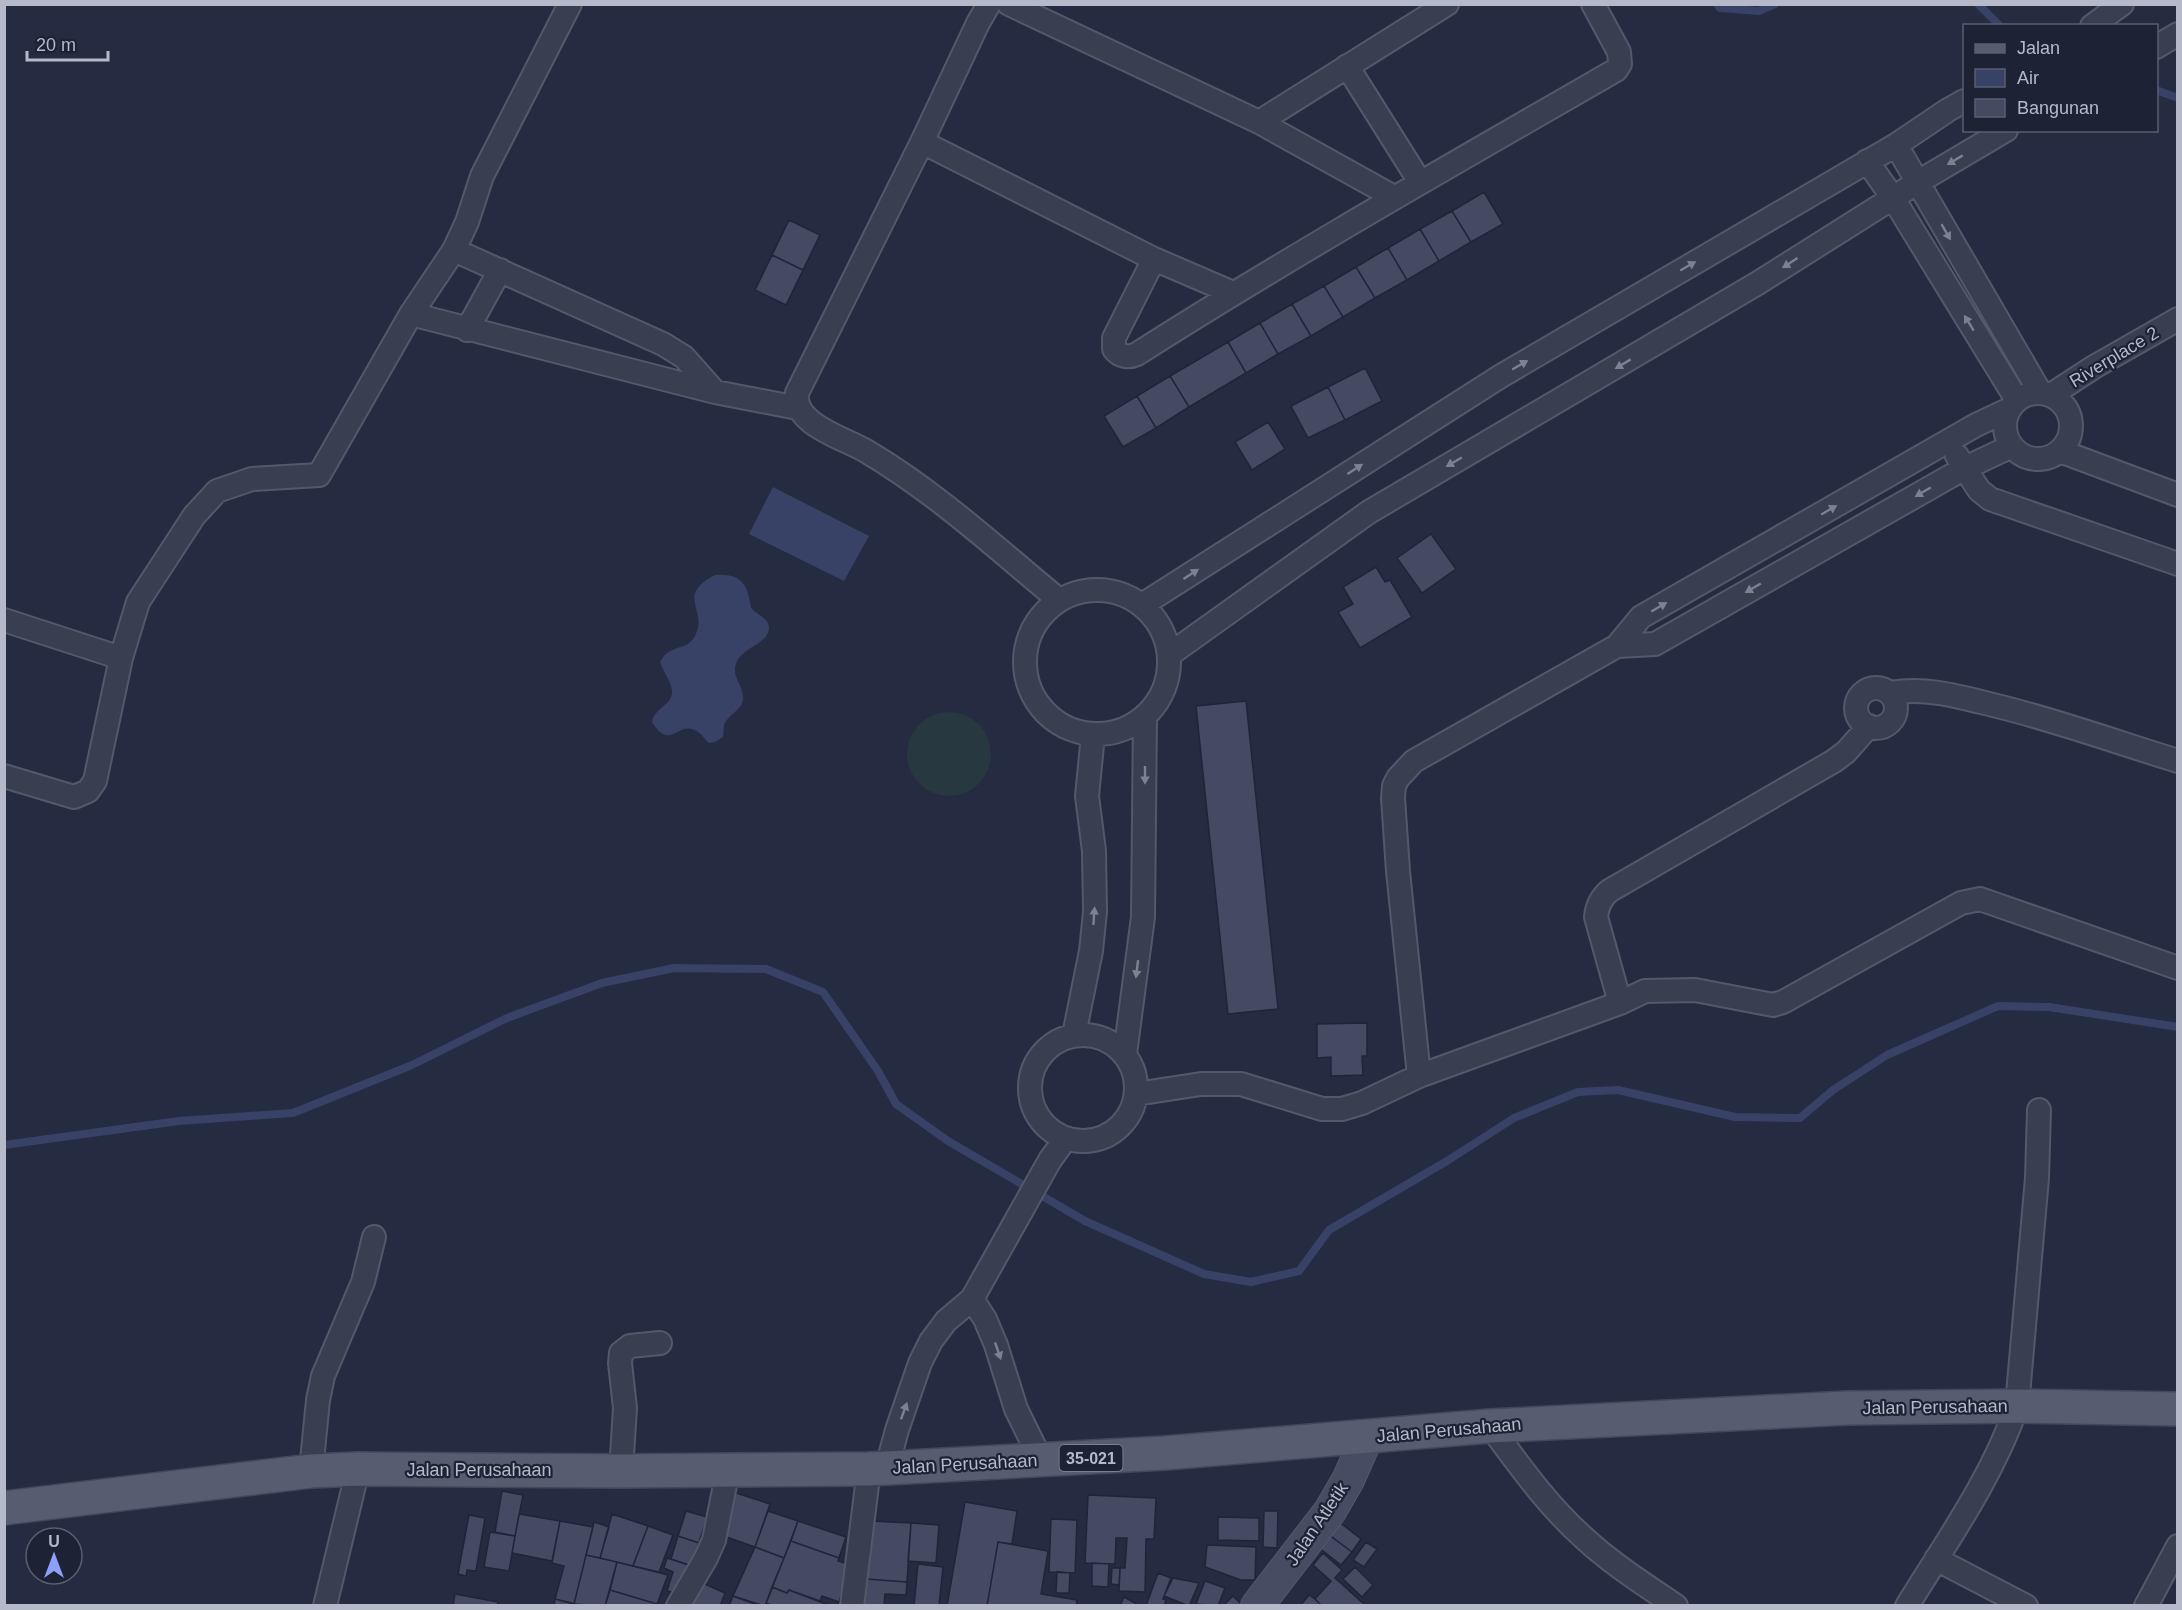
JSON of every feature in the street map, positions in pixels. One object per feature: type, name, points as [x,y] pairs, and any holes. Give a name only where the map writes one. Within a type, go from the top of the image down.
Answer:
[{"type":"main road","name":"Jalan Perusahaan","points":[[4,1508],[311,1471],[878,1468],[1165,1453],[1490,1426],[1848,1408],[2017,1406],[2178,1409]]},
{"type":"street","points":[[4,777],[74,797],[88,791],[95,781],[121,658],[138,602],[194,516],[217,491],[252,479],[319,475],[411,314],[454,250],[467,222],[482,176],[570,4]]},
{"type":"street","points":[[798,408],[797,393],[989,4]]},
{"type":"street","points":[[1009,4],[1258,123],[1394,197]]},
{"type":"street","points":[[1258,123],[1446,4]]},
{"type":"street","points":[[1154,259],[1114,338],[1114,350],[1121,355],[1130,357],[1137,354],[1233,293],[1394,197],[1616,70],[1620,64],[1619,52],[1593,4]]},
{"type":"street","points":[[2095,24],[2117,9]]},
{"type":"street","points":[[2158,46],[2178,34]]},
{"type":"street","points":[[1347,66],[1420,183]]},
{"type":"street","points":[[1142,605],[1501,376],[1896,145],[1963,102]]},
{"type":"street","points":[[1169,655],[1369,512],[1758,283],[1918,182],[2003,132]]},
{"type":"street","points":[[922,142],[1154,259],[1233,293]]},
{"type":"street","points":[[1896,145],[2012,348],[2045,394]]},
{"type":"street","points":[[1867,161],[1893,198],[2012,405]]},
{"type":"street","points":[[454,250],[663,344],[684,357],[715,392]]},
{"type":"street","points":[[467,330],[500,270]]},
{"type":"street","points":[[411,314],[715,392],[798,408],[813,423],[866,451],[932,494],[1059,600]]},
{"type":"street","name":"Riverplace 2","points":[[2045,394],[2178,319]]},
{"type":"street","points":[[1419,1076],[1398,871],[1394,786],[1404,770],[1414,761],[1617,646],[1641,617],[2012,405],[2027,394],[2045,394],[2061,401],[2068,410],[2072,420],[2072,432],[2060,451],[2051,457],[2040,459],[2030,458],[2012,447],[2006,436],[2005,423],[2012,405]]},
{"type":"street","points":[[1949,441],[1963,469],[1979,490],[1990,499],[2178,564]]},
{"type":"street","points":[[1617,646],[1655,644],[1963,469],[2012,447]]},
{"type":"street","points":[[2060,451],[2178,495]]},
{"type":"street","points":[[1101,590],[1123,594],[1142,605],[1160,628],[1169,655],[1169,671],[1165,686],[1157,703],[1145,716],[1129,727],[1112,733],[1093,735],[1078,733],[1051,719],[1031,695],[1024,665],[1029,635],[1047,610],[1059,600],[1079,592],[1101,590]]},
{"type":"street","points":[[4,620],[121,658]]},
{"type":"street","points":[[1890,693],[1896,705],[1893,719],[1882,727],[1869,726],[1858,717],[1859,697],[1870,689],[1890,693],[1930,691],[2025,713],[2178,761]]},
{"type":"street","points":[[1125,1054],[1143,917],[1145,716]]},
{"type":"street","points":[[1620,1003],[1596,917],[1596,910],[1603,896],[1834,762],[1854,745],[1869,726]]},
{"type":"street","points":[[1074,1035],[1091,951],[1095,912],[1094,851],[1087,796],[1093,735]]},
{"type":"street","points":[[1136,1094],[1201,1084],[1240,1084],[1322,1109],[1331,1110],[1362,1103],[1419,1076],[1620,1003],[1645,991],[1695,990],[1773,1005],[1783,1002],[1961,903],[1980,899],[2178,968]]},
{"type":"street","points":[[1074,1035],[1102,1038],[1114,1045],[1125,1054],[1134,1073],[1136,1094],[1131,1112],[1119,1126],[1103,1137],[1085,1141],[1066,1138],[1055,1133],[1037,1114],[1029,1090],[1030,1077],[1042,1054],[1051,1045],[1074,1035]]},
{"type":"street","points":[[1907,1605],[1992,1467],[2017,1406],[2037,1178],[2039,1110]]},
{"type":"street","points":[[852,1605],[878,1468],[897,1430],[920,1363],[931,1341],[946,1321],[972,1299],[1050,1160],[1066,1138]]},
{"type":"street","points":[[311,1471],[318,1400],[323,1376],[363,1282],[374,1237]]},
{"type":"street","points":[[972,1299],[996,1344],[1016,1409],[1041,1461]]},
{"type":"street","points":[[621,1471],[625,1408],[621,1353],[630,1346],[660,1343]]},
{"type":"street","points":[[1490,1426],[1537,1489],[1583,1538],[1628,1574],[1676,1605]]},
{"type":"street","name":"Jalan Atletik","points":[[1264,1603],[1330,1512],[1348,1480],[1367,1437]]},
{"type":"street","points":[[325,1605],[358,1469]]},
{"type":"street","points":[[678,1605],[714,1540],[728,1470]]},
{"type":"street","points":[[2146,1605],[2178,1546]]},
{"type":"street","points":[[1936,1559],[2026,1605]]},
{"type":"shaded area","points":[[941,712],[957,712],[973,719],[984,730],[991,746],[988,770],[979,784],[957,796],[941,796],[925,789],[914,778],[907,762],[907,746],[914,730],[925,719]]},
{"type":"water","points":[[773,487],[869,536],[844,581],[749,534]]},
{"type":"water","points":[[715,575],[731,576],[742,582],[748,592],[751,608],[765,619],[769,628],[765,638],[740,656],[737,661],[735,672],[743,701],[725,723],[723,737],[709,743],[691,729],[664,735],[652,722],[656,713],[672,695],[671,686],[660,662],[669,652],[690,643],[694,638],[699,623],[695,602],[697,589]]},
{"type":"building","points":[[1484,192],[1503,224],[1471,242],[1452,211]]},
{"type":"building","points":[[1452,211],[1471,242],[1439,261],[1420,229]]},
{"type":"building","points":[[789,220],[820,235],[803,270],[772,255]]},
{"type":"building","points":[[1420,229],[1439,261],[1407,280],[1388,248]]},
{"type":"building","points":[[1388,248],[1407,280],[1375,298],[1356,267]]},
{"type":"building","points":[[772,255],[803,270],[786,305],[755,290]]},
{"type":"building","points":[[1356,267],[1375,298],[1343,317],[1324,286]]},
{"type":"building","points":[[1324,286],[1343,317],[1311,336],[1292,304]]},
{"type":"building","points":[[1292,304],[1311,336],[1278,354],[1260,323]]},
{"type":"building","points":[[1260,323],[1278,354],[1246,373],[1228,342]]},
{"type":"building","points":[[1228,342],[1246,373],[1189,407],[1170,376]]},
{"type":"building","points":[[1365,368],[1382,401],[1345,420],[1328,387]]},
{"type":"building","points":[[1170,376],[1189,407],[1156,428],[1137,396]]},
{"type":"building","points":[[1328,387],[1345,420],[1308,438],[1291,406]]},
{"type":"building","points":[[1137,396],[1156,428],[1123,447],[1104,416]]},
{"type":"building","points":[[1268,422],[1285,449],[1252,470],[1235,442]]},
{"type":"building","points":[[1431,534],[1456,569],[1422,593],[1397,558]]},
{"type":"building","points":[[1376,567],[1385,582],[1390,580],[1412,617],[1360,648],[1338,612],[1353,604],[1343,587]]},
{"type":"building","points":[[1246,701],[1278,1009],[1228,1014],[1196,706]]},
{"type":"building","points":[[1367,1023],[1367,1056],[1362,1056],[1363,1075],[1331,1076],[1331,1057],[1317,1058],[1317,1024]]},
{"type":"building","points":[[502,1491],[523,1495],[515,1536],[495,1532]]},
{"type":"building","points":[[733,1492],[770,1504],[755,1547],[718,1534]]},
{"type":"building","points":[[1088,1495],[1156,1498],[1154,1539],[1146,1539],[1145,1592],[1119,1591],[1120,1568],[1125,1568],[1127,1538],[1116,1538],[1115,1564],[1085,1563]]},
{"type":"building","points":[[965,1502],[1017,1511],[1012,1544],[998,1542],[987,1606],[947,1606]]},
{"type":"building","points":[[686,1511],[707,1517],[699,1543],[678,1536]]},
{"type":"building","points":[[768,1511],[798,1521],[784,1558],[755,1547]]},
{"type":"building","points":[[1264,1511],[1278,1511],[1277,1548],[1263,1547]]},
{"type":"building","points":[[519,1514],[560,1521],[552,1561],[512,1553]]},
{"type":"building","points":[[612,1514],[648,1526],[633,1566],[600,1558]]},
{"type":"building","points":[[469,1515],[485,1518],[476,1571],[467,1570],[466,1576],[458,1574]]},
{"type":"building","points":[[1218,1517],[1259,1518],[1259,1541],[1218,1540]]},
{"type":"building","points":[[1051,1519],[1077,1520],[1075,1573],[1049,1572]]},
{"type":"building","points":[[560,1521],[593,1527],[574,1604],[555,1599],[564,1566],[552,1563]]},
{"type":"building","points":[[798,1521],[846,1537],[839,1558],[791,1541]]},
{"type":"building","points":[[870,1521],[911,1523],[907,1582],[866,1579]]},
{"type":"building","points":[[1338,1521],[1361,1539],[1352,1552],[1328,1534]]},
{"type":"building","points":[[594,1522],[609,1527],[600,1558],[586,1555]]},
{"type":"building","points":[[911,1523],[939,1525],[936,1563],[908,1561]]},
{"type":"building","points":[[648,1526],[673,1535],[659,1572],[633,1566]]},
{"type":"building","points":[[490,1532],[515,1536],[509,1571],[484,1567]]},
{"type":"building","points":[[1328,1534],[1352,1552],[1341,1565],[1318,1547]]},
{"type":"building","points":[[678,1536],[699,1543],[692,1566],[671,1559]]},
{"type":"building","points":[[791,1541],[839,1558],[838,1561],[851,1565],[839,1602],[822,1596],[820,1601],[789,1590],[787,1593],[772,1587]]},
{"type":"building","points":[[998,1542],[1048,1551],[1041,1594],[1077,1600],[1076,1606],[987,1606]]},
{"type":"building","points":[[1366,1542],[1377,1549],[1364,1567],[1353,1560]]},
{"type":"building","points":[[1207,1545],[1256,1547],[1255,1580],[1241,1580],[1205,1567]]},
{"type":"building","points":[[755,1547],[784,1558],[765,1606],[733,1596]]},
{"type":"building","points":[[1323,1553],[1342,1570],[1335,1578],[1366,1606],[1322,1606],[1315,1599],[1331,1581],[1313,1565]]},
{"type":"building","points":[[586,1555],[617,1562],[605,1606],[574,1604]]},
{"type":"building","points":[[667,1558],[692,1566],[677,1593],[667,1591],[673,1572],[664,1568]]},
{"type":"building","points":[[617,1562],[668,1575],[657,1604],[610,1590]]},
{"type":"building","points":[[1092,1563],[1109,1564],[1108,1587],[1092,1586]]},
{"type":"building","points":[[918,1564],[943,1567],[939,1606],[914,1606]]},
{"type":"building","points":[[1355,1567],[1373,1585],[1362,1597],[1343,1579]]},
{"type":"building","points":[[1112,1568],[1120,1568],[1119,1585],[1111,1584]]},
{"type":"building","points":[[1057,1572],[1070,1573],[1069,1593],[1056,1593]]},
{"type":"building","points":[[1158,1573],[1171,1578],[1163,1599],[1166,1600],[1164,1606],[1146,1606]]},
{"type":"building","points":[[1173,1578],[1199,1583],[1189,1606],[1164,1596]]},
{"type":"building","points":[[866,1579],[907,1582],[906,1595],[885,1594],[884,1606],[864,1606]]},
{"type":"building","points":[[698,1581],[725,1593],[720,1606],[687,1606]]},
{"type":"building","points":[[1205,1581],[1225,1588],[1218,1606],[1196,1604]]},
{"type":"building","points":[[772,1587],[787,1593],[789,1590],[831,1606],[773,1606],[766,1603]]},
{"type":"building","points":[[610,1590],[657,1604],[657,1606],[605,1606]]},
{"type":"building","points":[[455,1594],[498,1602],[497,1606],[453,1606]]},
{"type":"building","points":[[1309,1595],[1315,1599],[1322,1606],[1300,1606]]},
{"type":"building","points":[[733,1596],[760,1606],[729,1606]]},
{"type":"building","points":[[1233,1596],[1241,1604],[1239,1606],[1223,1606]]},
{"type":"building","points":[[1124,1597],[1137,1604],[1137,1606],[1120,1606]]},
{"type":"building","points":[[555,1599],[580,1605],[554,1606]]},
{"type":"waterway","points":[[1717,4],[1720,8],[1759,11],[1775,4]]},
{"type":"waterway","points":[[1978,4],[1998,24]]},
{"type":"waterway","points":[[2158,91],[2178,98]]},
{"type":"waterway","points":[[4,1145],[179,1121],[293,1113],[412,1065],[507,1018],[602,983],[674,968],[766,969],[823,992],[878,1071],[896,1104],[948,1141],[1085,1221],[1204,1274],[1251,1282],[1299,1271],[1329,1230],[1447,1161],[1514,1118],[1578,1092],[1618,1090],[1735,1117],[1800,1118],[1833,1090],[1887,1055],[1998,1006],[2049,1007],[2178,1027]]}]
